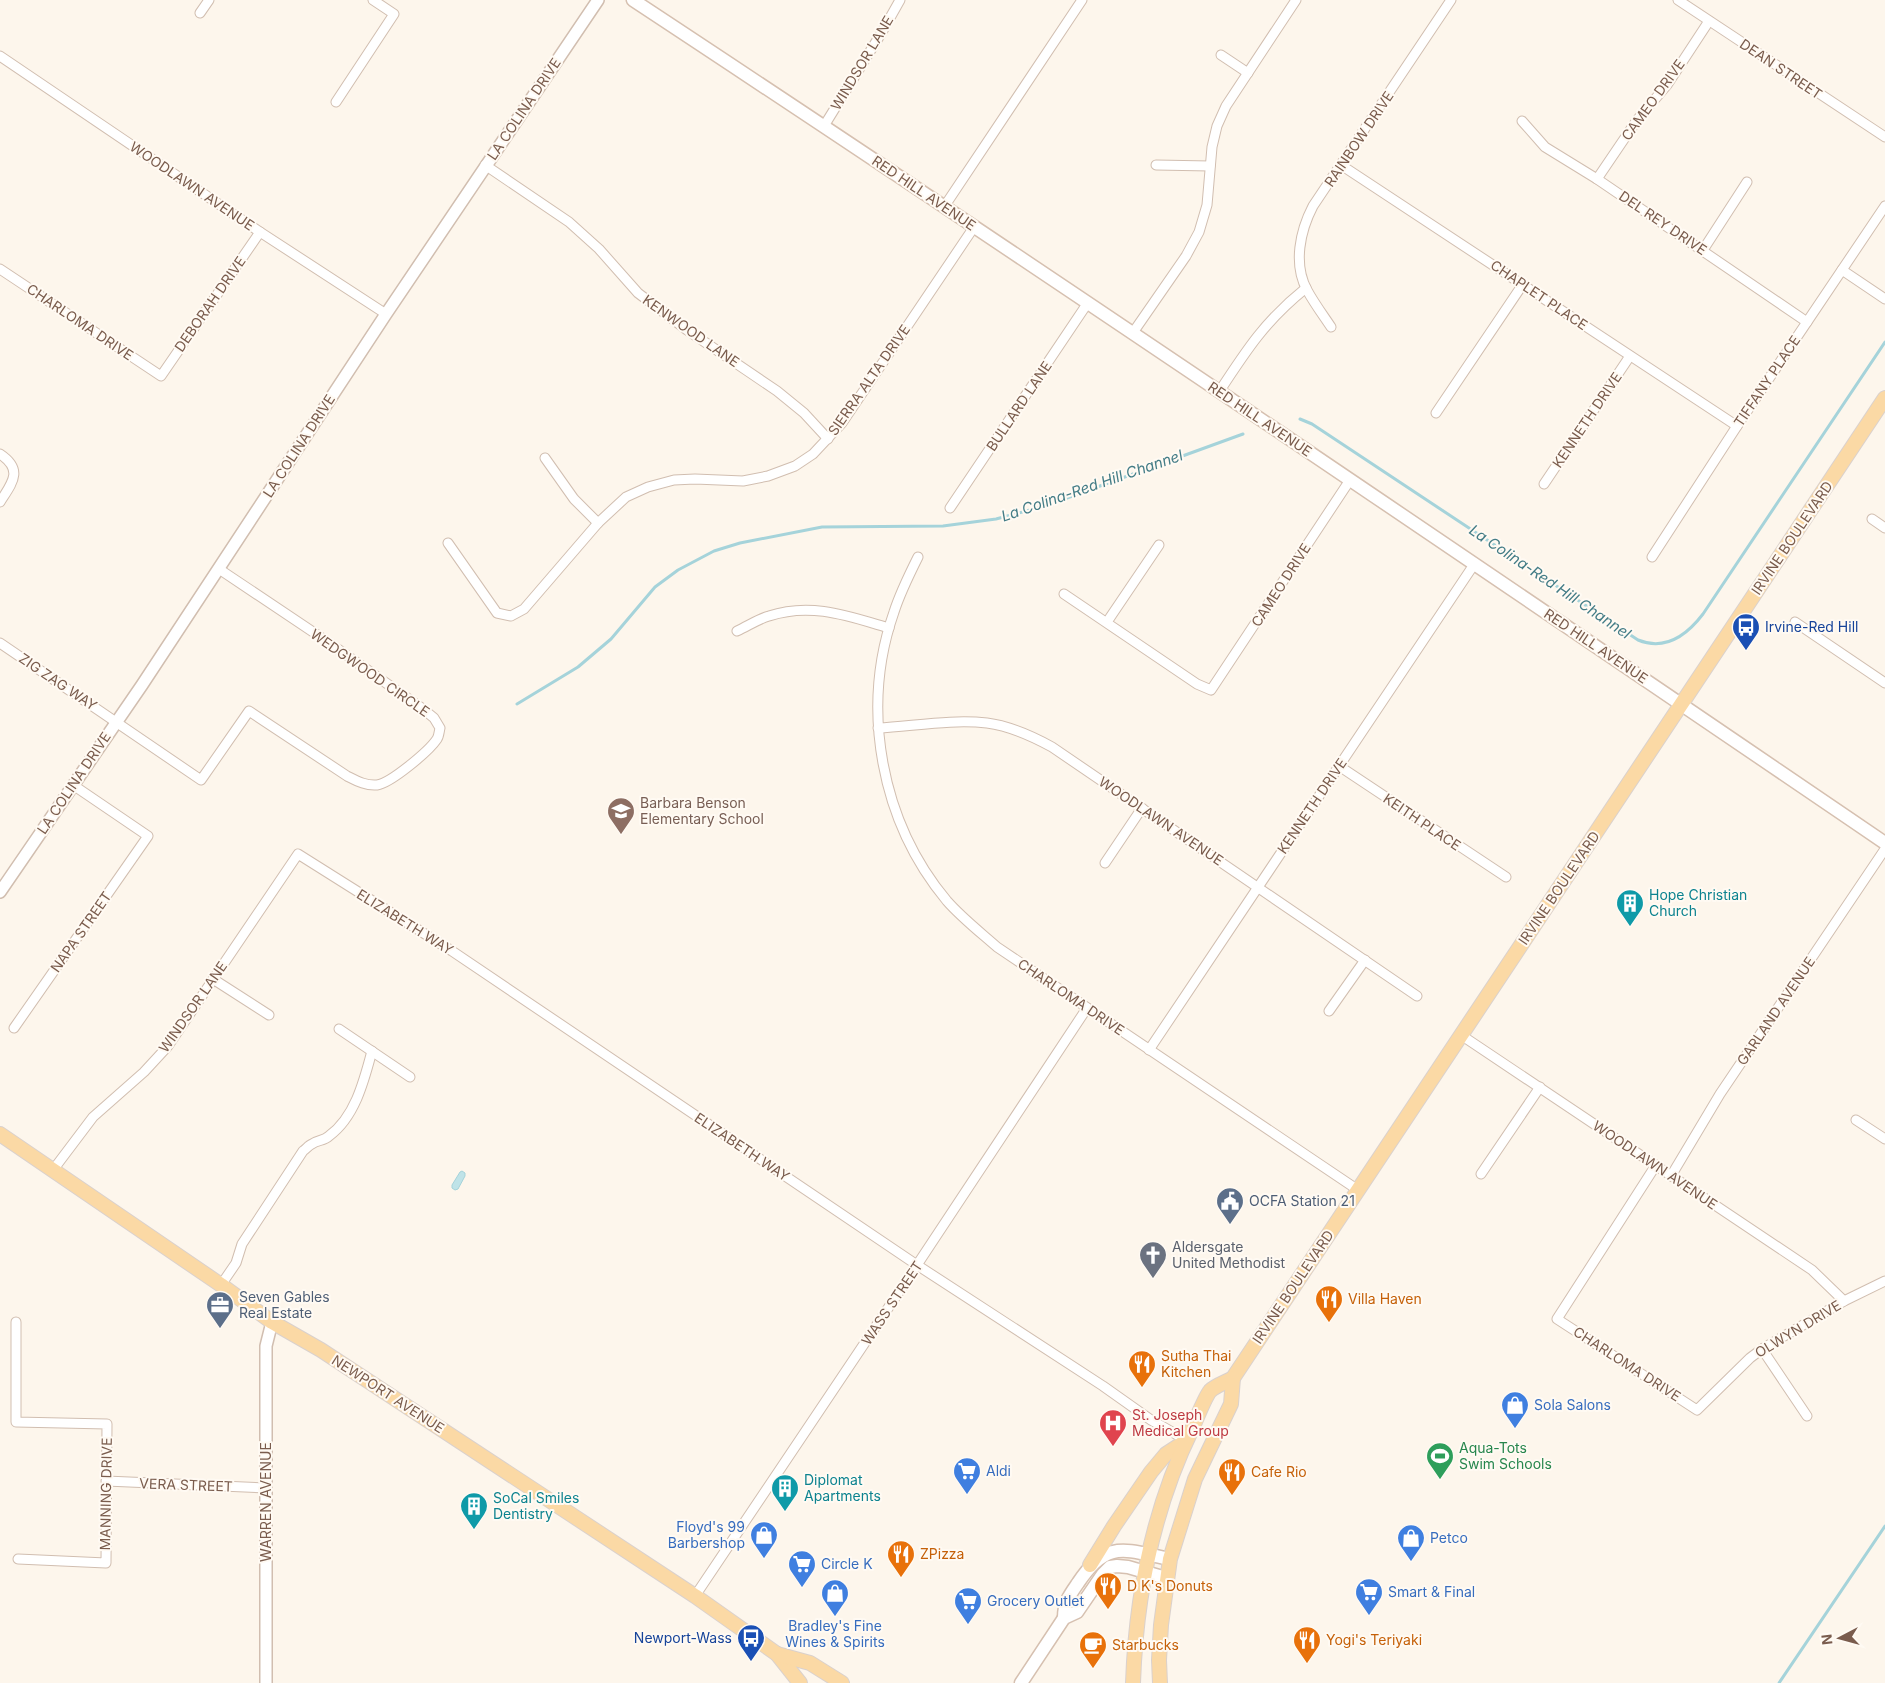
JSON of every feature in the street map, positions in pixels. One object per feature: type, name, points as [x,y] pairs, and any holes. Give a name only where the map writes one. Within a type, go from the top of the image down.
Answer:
[{"type":"main road","name":"RED HILL AVENUE","points":[[633,0],[974,226],[1087,304],[1475,563],[1885,843]]},
{"type":"main road","name":"IRVINE BOULEVARD","points":[[1133,1683],[1134,1645],[1148,1555],[1161,1506],[1186,1440],[1210,1391],[1233,1378],[1885,398]]},
{"type":"main road","name":"NEWPORT AVENUE","points":[[0,1134],[222,1285],[272,1322],[321,1350],[695,1596],[777,1654],[800,1683]]},
{"type":"main road","name":"IRVINE BOULEVARD","points":[[1160,1683],[1159,1660],[1166,1578],[1170,1559],[1195,1479],[1231,1404],[1233,1378]]},
{"type":"main road","points":[[1064,1618],[1064,1604],[1151,1472],[1166,1454],[1186,1440]]},
{"type":"main road","points":[[1090,1565],[1098,1558],[1119,1550],[1170,1559]]},
{"type":"main road","points":[[1021,1683],[1064,1618],[1077,1612],[1103,1574],[1110,1567],[1117,1566],[1144,1571],[1166,1578]]},
{"type":"main road","name":"NEWPORT AVENUE","points":[[777,1654],[810,1663],[842,1683]]},
{"type":"street","points":[[200,13],[209,0]]},
{"type":"street","points":[[336,102],[394,14],[372,0]]},
{"type":"street","name":"LA COLINA DRIVE","points":[[0,892],[219,569],[485,165],[598,0]]},
{"type":"street","name":"WINDSOR LANE","points":[[824,126],[900,0]]},
{"type":"street","points":[[944,207],[1082,0]]},
{"type":"street","points":[[1132,334],[1186,256],[1199,232],[1207,205],[1212,147],[1217,126],[1226,106],[1296,0]]},
{"type":"street","name":"RAINBOW DRIVE","points":[[1331,327],[1306,288],[1302,275],[1301,239],[1306,221],[1313,206],[1451,0]]},
{"type":"street","name":"DEAN STREET","points":[[1678,0],[1885,137]]},
{"type":"street","name":"CAMEO DRIVE","points":[[1597,178],[1637,120],[1667,84],[1709,21]]},
{"type":"street","points":[[1221,55],[1248,73]]},
{"type":"street","name":"WOODLAWN AVENUE","points":[[0,56],[260,232],[386,314]]},
{"type":"street","name":"DEL REY DRIVE","points":[[1522,121],[1545,147],[1597,178],[1807,322]]},
{"type":"street","name":"CHAPLET PLACE","points":[[1341,164],[1737,426]]},
{"type":"street","name":"KENWOOD LANE","points":[[485,165],[569,222],[599,249],[638,293],[687,330],[777,391],[804,413],[828,440]]},
{"type":"street","points":[[1156,165],[1210,166]]},
{"type":"street","points":[[1703,250],[1747,182]]},
{"type":"street","name":"TIFFANY PLACE","points":[[1652,557],[1737,426],[1885,206]]},
{"type":"street","name":"SIERRA ALTA DRIVE","points":[[448,543],[497,613],[511,616],[524,609],[598,523],[626,497],[648,487],[674,480],[743,480],[768,476],[795,466],[813,454],[842,424],[974,226]]},
{"type":"street","name":"DEBORAH DRIVE","points":[[161,376],[260,232]]},
{"type":"street","name":"CHARLOMA DRIVE","points":[[0,269],[161,376]]},
{"type":"street","points":[[1842,270],[1885,299]]},
{"type":"street","points":[[1436,413],[1523,284]]},
{"type":"street","points":[[1219,392],[1259,332],[1275,314],[1306,288]]},
{"type":"street","name":"BULLARD LANE","points":[[950,508],[1087,304]]},
{"type":"street","name":"KENNETH DRIVE","points":[[1544,484],[1630,356]]},
{"type":"street","points":[[0,454],[9,460],[14,470],[14,481],[0,502]]},
{"type":"street","points":[[545,458],[574,500],[598,523]]},
{"type":"street","name":"CAMEO DRIVE","points":[[1107,622],[1196,684],[1211,690],[1350,480]]},
{"type":"street","points":[[1872,519],[1885,528]]},
{"type":"street","points":[[1064,594],[1107,622],[1159,545]]},
{"type":"street","points":[[878,728],[879,680],[889,628],[902,590],[918,557]]},
{"type":"street","name":"KENNETH DRIVE","points":[[1150,1050],[1475,563]]},
{"type":"street","name":"WEDGWOOD CIRCLE","points":[[116,722],[201,780],[249,711],[347,776],[364,784],[379,785],[397,775],[438,738],[440,728],[434,718],[424,709],[219,569]]},
{"type":"street","points":[[737,630],[767,616],[802,609],[831,611],[889,628]]},
{"type":"street","points":[[1795,622],[1885,683]]},
{"type":"street","name":"ZIG ZAG WAY","points":[[0,643],[116,722]]},
{"type":"street","name":"WOODLAWN AVENUE","points":[[878,728],[987,723],[1018,730],[1052,747],[1417,996]]},
{"type":"street","name":"CHARLOMA DRIVE","points":[[878,728],[881,759],[886,781],[902,827],[918,858],[947,900],[966,921],[997,947],[1358,1190]]},
{"type":"street","name":"KEITH PLACE","points":[[1339,766],[1506,877]]},
{"type":"street","name":"NAPA STREET","points":[[14,1028],[148,836],[73,785]]},
{"type":"street","points":[[1105,863],[1142,808]]},
{"type":"street","name":"GARLAND AVENUE","points":[[1671,1176],[1720,1094],[1885,849]]},
{"type":"street","name":"WINDSOR LANE","points":[[53,1170],[93,1117],[144,1072],[168,1046],[298,854]]},
{"type":"street","name":"ELIZABETH WAY","points":[[298,854],[452,951],[918,1265],[1103,1386],[1151,1420],[1186,1440]]},
{"type":"street","points":[[1328,1011],[1365,960]]},
{"type":"street","points":[[213,979],[269,1015]]},
{"type":"street","name":"WASS STREET","points":[[695,1596],[918,1265],[1087,1008]]},
{"type":"street","points":[[339,1029],[410,1077]]},
{"type":"street","name":"WOODLAWN AVENUE","points":[[1461,1035],[1812,1270],[1844,1301]]},
{"type":"street","points":[[222,1285],[236,1263],[242,1244],[303,1151],[313,1143],[323,1141],[331,1135],[350,1112],[361,1092],[372,1052]]},
{"type":"street","points":[[1481,1174],[1540,1087]]},
{"type":"street","points":[[1856,1120],[1885,1139]]},
{"type":"street","name":"CHARLOMA DRIVE","points":[[1656,1165],[1556,1319],[1697,1410]]},
{"type":"street","name":"OLWYN DRIVE","points":[[1697,1410],[1750,1358],[1762,1349],[1844,1301],[1885,1281]]},
{"type":"street","name":"MANNING DRIVE","points":[[16,1322],[16,1422],[107,1424],[106,1563],[18,1558]]},
{"type":"street","name":"WARREN AVENUE","points":[[266,1683],[266,1346],[272,1322]]},
{"type":"street","points":[[1762,1349],[1808,1416]]},
{"type":"street","name":"VERA STREET","points":[[106,1481],[266,1488]]},
{"type":"water","points":[[462,1171],[465,1173],[465,1176],[458,1189],[455,1190],[452,1188],[452,1185]]},
{"type":"waterway","name":"La Colina-Red Hill Channel","points":[[1300,419],[1312,424],[1638,640],[1657,644],[1675,639],[1697,622],[1885,342]]},
{"type":"waterway","name":"La Colina-Red Hill Channel","points":[[517,704],[578,667],[611,639],[655,587],[678,570],[714,551],[740,543],[822,527],[943,526],[996,519],[1045,506],[1243,434]]},
{"type":"waterway","points":[[1779,1683],[1885,1526]]},
{"type":"place","name":"Irvine-Red Hill","points":[[1746,651]]},
{"type":"place","name":"Barbara Benson Elementary School","points":[[621,835]]},
{"type":"place","name":"Hope Christian Church","points":[[1630,927]]},
{"type":"place","name":"OCFA Station 21","points":[[1230,1225]]},
{"type":"place","name":"Aldersgate United Methodist","points":[[1153,1279]]},
{"type":"place","name":"Villa Haven","points":[[1329,1323]]},
{"type":"place","name":"Seven Gables Real Estate","points":[[220,1329]]},
{"type":"place","name":"Sutha Thai Kitchen","points":[[1142,1388]]},
{"type":"place","name":"Sola Salons","points":[[1515,1429]]},
{"type":"place","name":"St. Joseph Medical Group","points":[[1113,1447]]},
{"type":"place","name":"Aqua-Tots Swim Schools","points":[[1440,1480]]},
{"type":"place","name":"Aldi","points":[[967,1495]]},
{"type":"place","name":"Cafe Rio","points":[[1232,1496]]},
{"type":"place","name":"Diplomat Apartments","points":[[785,1512]]},
{"type":"place","name":"SoCal Smiles Dentistry","points":[[474,1530]]},
{"type":"place","name":"Floyd's 99 Barbershop","points":[[764,1559]]},
{"type":"place","name":"Petco","points":[[1411,1562]]},
{"type":"place","name":"ZPizza","points":[[901,1578]]},
{"type":"place","name":"Circle K","points":[[802,1588]]},
{"type":"place","name":"D K's Donuts","points":[[1108,1610]]},
{"type":"place","name":"Smart & Final","points":[[1369,1616]]},
{"type":"place","name":"Bradley's Fine Wines & Spirits","points":[[835,1617]]},
{"type":"place","name":"Grocery Outlet","points":[[968,1625]]},
{"type":"place","name":"Newport-Wass","points":[[751,1662]]},
{"type":"place","name":"Yogi's Teriyaki","points":[[1307,1664]]},
{"type":"place","name":"Starbucks","points":[[1093,1669]]}]
